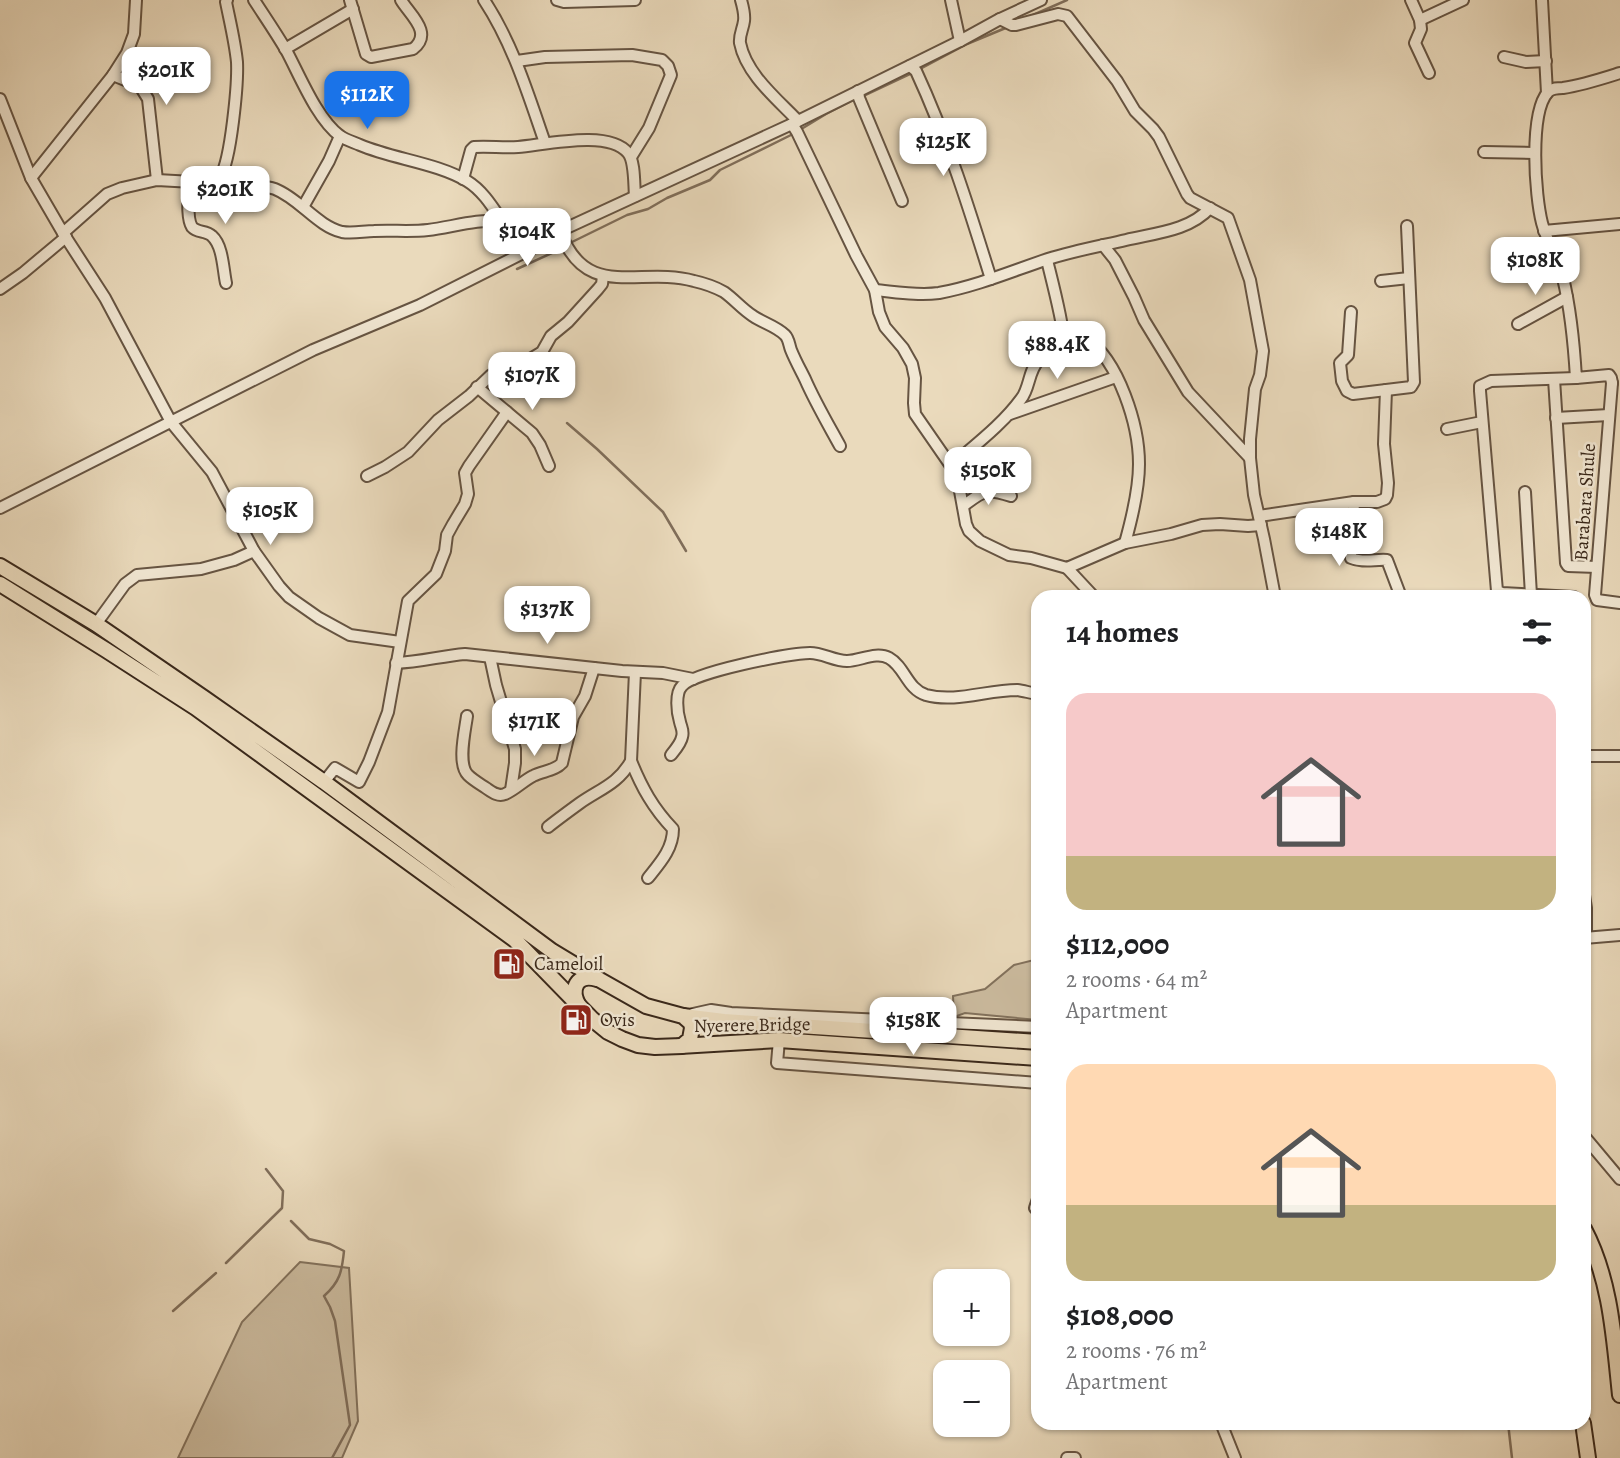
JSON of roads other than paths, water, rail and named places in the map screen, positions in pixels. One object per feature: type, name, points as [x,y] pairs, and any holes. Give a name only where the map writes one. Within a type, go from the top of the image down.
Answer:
[{"type":"main road","name":"Nyerere Bridge","points":[[0,566],[96,624],[324,782],[543,945],[646,1006],[683,1016],[738,1022],[1031,1042]]},
{"type":"main road","name":"Nyerere Bridge","points":[[0,584],[196,708],[515,940],[592,1019],[622,1039],[638,1045],[677,1047],[779,1040],[1031,1058]]},
{"type":"main road","points":[[580,1007],[574,995],[578,982],[587,977],[600,980]]},
{"type":"main road","points":[[677,1047],[687,1043],[692,1034],[691,1023],[683,1016]]},
{"type":"main road","points":[[1591,1244],[1608,1299],[1620,1395]]},
{"type":"main road","points":[[1584,1430],[1588,1458]]},
{"type":"street","points":[[31,178],[124,59],[134,34],[136,0]]},
{"type":"street","points":[[0,289],[23,273],[112,191],[157,180],[211,183],[219,179],[228,154],[238,82],[227,0]]},
{"type":"street","points":[[254,0],[320,113],[340,136],[378,153],[463,179],[484,196],[502,221],[531,248]]},
{"type":"street","points":[[285,49],[351,4],[366,54],[371,57],[413,49],[418,45],[421,35],[418,21],[401,0]]},
{"type":"street","points":[[484,0],[517,61],[545,143]]},
{"type":"street","points":[[557,0],[635,0]]},
{"type":"street","points":[[741,0],[745,18],[740,44],[748,64],[795,122],[797,132],[875,290],[885,327],[912,364],[915,378],[915,414],[951,466],[969,531],[980,541],[1009,555],[1067,568],[1087,590]]},
{"type":"street","points":[[951,0],[960,41]]},
{"type":"street","points":[[0,508],[313,350],[420,305],[560,231],[795,122],[1041,0]]},
{"type":"street","points":[[1411,0],[1421,29],[1415,43],[1429,73]]},
{"type":"street","points":[[1420,20],[1463,0]]},
{"type":"street","points":[[1542,0],[1547,93],[1540,113],[1534,153],[1536,184],[1541,221],[1561,271],[1567,297],[1573,327],[1576,378]]},
{"type":"street","points":[[1000,19],[1016,25],[1058,14],[1067,16],[1117,81],[1135,111],[1159,137],[1186,194],[1224,215],[1230,223],[1250,280],[1263,351],[1255,389],[1250,458],[1254,495],[1274,590]]},
{"type":"street","points":[[517,61],[545,57],[632,55],[662,60],[668,66],[671,75],[649,128],[631,156],[635,196]]},
{"type":"street","points":[[1504,57],[1527,62],[1546,61]]},
{"type":"street","points":[[910,66],[916,71],[945,137],[991,279]]},
{"type":"street","points":[[1547,93],[1553,89],[1578,86],[1620,73]]},
{"type":"street","points":[[113,75],[140,86],[148,99],[157,180]]},
{"type":"street","points":[[858,91],[902,201]]},
{"type":"street","points":[[0,99],[31,178],[105,298],[171,422],[212,472],[254,551],[279,586],[289,597],[319,618],[350,635],[400,642]]},
{"type":"street","points":[[303,207],[340,136]]},
{"type":"street","points":[[463,179],[474,147],[520,147],[575,140],[603,142],[624,149],[631,156]]},
{"type":"street","points":[[1484,152],[1534,153]]},
{"type":"street","points":[[219,179],[227,185],[272,188],[327,225],[349,233],[424,230],[488,220],[502,221]]},
{"type":"street","points":[[189,182],[189,216],[192,226],[214,237],[219,247],[226,283]]},
{"type":"street","points":[[875,290],[938,293],[1102,245],[1174,229],[1194,222],[1210,208]]},
{"type":"street","points":[[1544,231],[1620,225]]},
{"type":"street","points":[[1350,312],[1348,355],[1340,363],[1342,380],[1347,391],[1350,393],[1411,387],[1414,382],[1407,226]]},
{"type":"street","points":[[560,231],[565,246],[587,269],[603,276],[644,276],[696,281],[724,292],[754,318],[786,336],[840,446]]},
{"type":"street","points":[[1102,245],[1115,260],[1144,320],[1188,392],[1250,458]]},
{"type":"street","points":[[951,466],[1024,396],[1037,362],[1063,339],[1047,260]]},
{"type":"street","points":[[368,476],[408,452],[438,419],[469,396],[491,375],[514,369],[542,352],[551,336],[598,289],[603,276]]},
{"type":"street","points":[[1381,281],[1409,278]]},
{"type":"street","points":[[1518,324],[1567,297]]},
{"type":"street","points":[[1062,326],[1087,339],[1109,362],[1128,398],[1139,464],[1134,510],[1125,543]]},
{"type":"street","points":[[1497,590],[1480,386],[1491,381],[1609,375],[1616,379]]},
{"type":"street","points":[[1007,415],[1116,377]]},
{"type":"street","points":[[1553,379],[1566,563],[1568,566],[1597,566]]},
{"type":"street","name":"Barabara Shule","points":[[1591,590],[1597,566],[1609,415],[1616,379]]},
{"type":"street","points":[[477,387],[532,433],[549,466]]},
{"type":"street","points":[[1067,568],[1125,543],[1202,525],[1248,526],[1260,521],[1354,502],[1377,502],[1385,499],[1388,483],[1384,444],[1387,390]]},
{"type":"street","points":[[324,782],[335,768],[359,782],[369,762],[388,712],[408,601],[436,573],[445,551],[447,536],[466,504],[468,466],[507,412]]},
{"type":"street","points":[[1556,418],[1609,415]]},
{"type":"street","points":[[1447,429],[1482,422]]},
{"type":"street","points":[[963,506],[985,491],[1012,496]]},
{"type":"street","points":[[1525,492],[1531,590]]},
{"type":"street","points":[[1354,502],[1351,558],[1363,561],[1387,560],[1398,590]]},
{"type":"street","points":[[96,624],[125,584],[137,575],[201,569],[254,551]]},
{"type":"street","name":"Barabara Shule","points":[[1591,598],[1620,603]]},
{"type":"street","points":[[671,755],[682,739],[678,709],[679,688],[686,682],[722,669],[799,653],[814,653],[845,661],[884,656],[890,659],[914,689],[927,695],[962,696],[1020,690],[1031,692]]},
{"type":"street","points":[[396,663],[466,654],[663,673],[693,679]]},
{"type":"street","points":[[490,657],[515,749],[511,790]]},
{"type":"street","points":[[467,716],[462,757],[464,768],[468,774],[499,795],[506,794],[530,777],[558,768],[562,763],[573,717],[585,696],[594,667]]},
{"type":"street","points":[[635,672],[631,761],[645,793],[659,815],[673,829],[673,838],[665,857],[648,877]]},
{"type":"street","points":[[1591,756],[1620,756]]},
{"type":"street","points":[[548,827],[608,786],[624,772],[631,761]]},
{"type":"street","points":[[1591,937],[1620,935]]},
{"type":"street","points":[[683,1016],[711,1010],[1031,1027]]},
{"type":"street","points":[[779,1040],[777,1063],[1031,1082]]},
{"type":"street","points":[[1591,1144],[1620,1179]]},
{"type":"street","points":[[1224,1430],[1236,1458]]},
{"type":"street","points":[[1067,1458],[1074,1458]]},
{"type":"waterway","points":[[1033,15],[1067,0]]},
{"type":"waterway","points":[[920,69],[967,44],[1008,27]]},
{"type":"waterway","points":[[863,96],[914,72]]},
{"type":"waterway","points":[[798,131],[857,98]]},
{"type":"waterway","points":[[570,243],[627,215],[648,209],[710,180],[720,170],[793,134]]},
{"type":"waterway","points":[[517,269],[565,247]]},
{"type":"waterway","points":[[567,423],[663,512],[686,551]]},
{"type":"waterway","points":[[226,1263],[282,1208],[283,1191],[266,1169]]},
{"type":"waterway","points":[[291,1221],[309,1239],[344,1251],[339,1276],[324,1296],[335,1321],[350,1425],[332,1458]]},
{"type":"waterway","points":[[173,1311],[216,1273]]},
{"type":"waterway","points":[[1509,1430],[1512,1458]]},
{"type":"place","name":"Cameloil","points":[[509,964]]},
{"type":"place","name":"Ovis","points":[[576,1020]]}]
